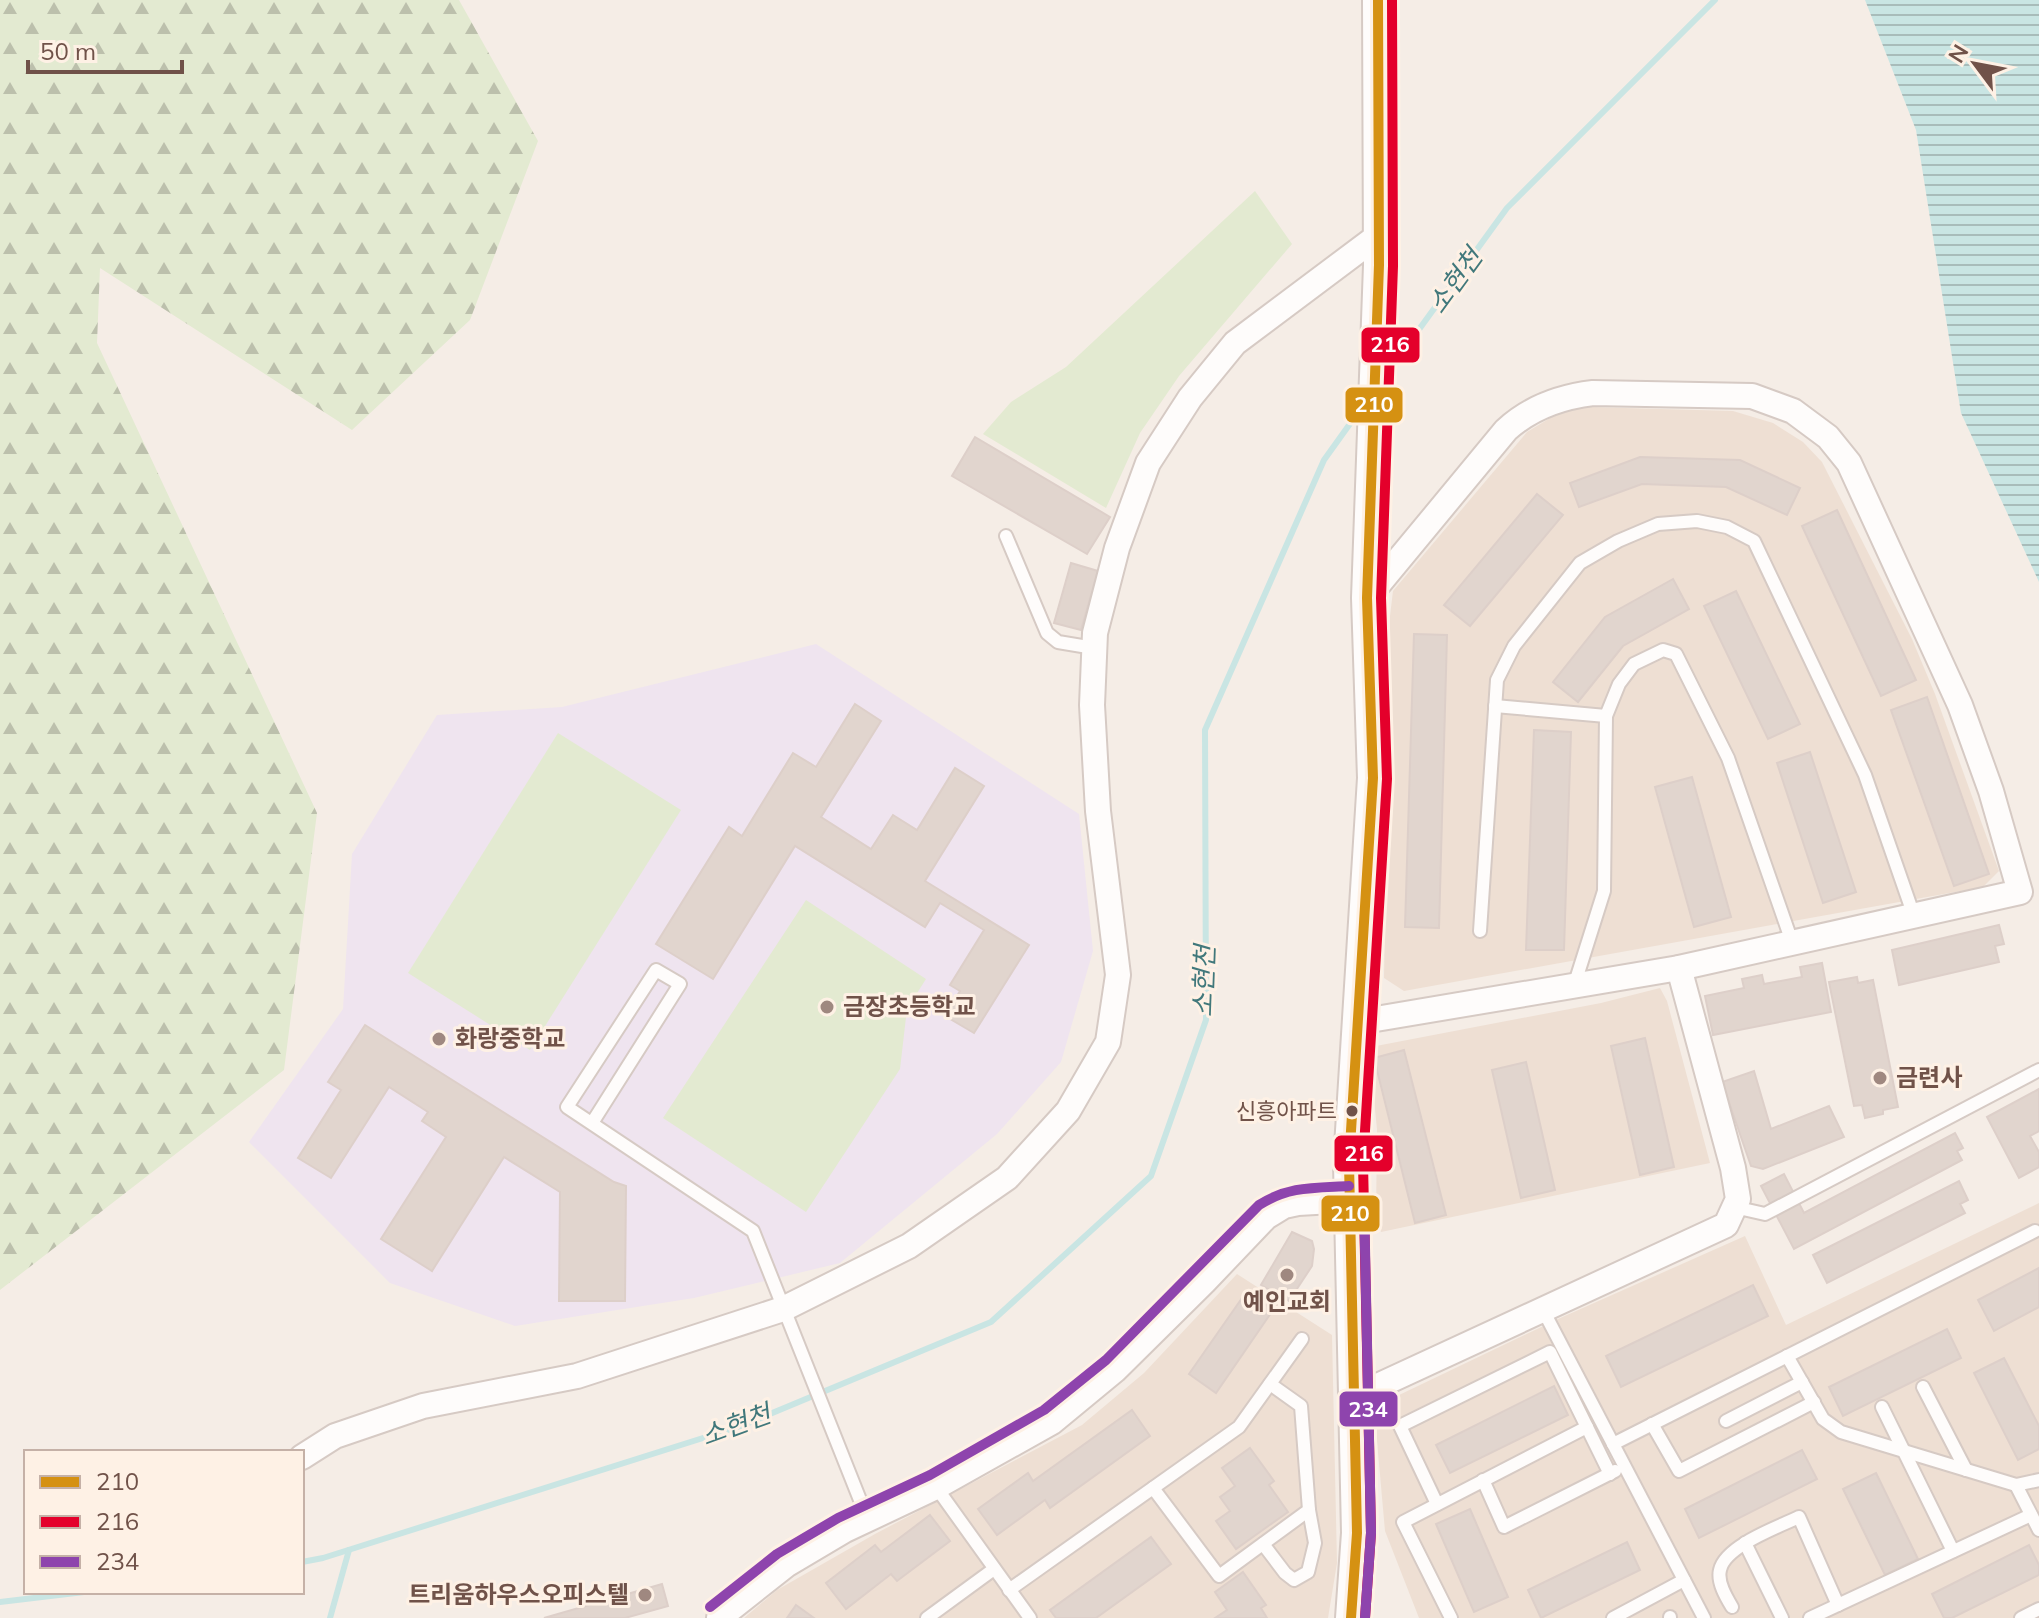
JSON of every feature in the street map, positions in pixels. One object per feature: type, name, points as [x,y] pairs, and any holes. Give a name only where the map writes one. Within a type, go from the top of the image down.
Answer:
[{"type":"street","points":[[1351,1618],[1357,1533],[1350,1112],[1373,778],[1367,598],[1379,265],[1378,0]]},
{"type":"street","points":[[304,1456],[335,1436],[423,1406],[577,1376],[783,1309],[909,1246],[1007,1178],[1068,1111],[1108,1042],[1118,975],[1098,811],[1092,705],[1095,633],[1117,548],[1148,463],[1190,398],[1235,343],[1379,235]]},
{"type":"street","points":[[1358,1022],[1679,968],[2020,892],[1991,791],[1960,705],[1849,463],[1819,428],[1793,411],[1752,396],[1593,393],[1574,395],[1540,406],[1518,418],[1506,430],[1367,598]]},
{"type":"street","points":[[1354,1397],[1726,1225],[1738,1199],[1733,1168],[1679,968]]},
{"type":"street","points":[[719,1618],[786,1565],[1052,1422],[1115,1370],[1266,1217],[1284,1206],[1298,1203],[1350,1200]]},
{"type":"lane","points":[[1480,931],[1497,680],[1514,646],[1580,563],[1618,541],[1658,524],[1697,521],[1727,527],[1754,541],[1865,775],[1914,916]]},
{"type":"lane","points":[[1006,536],[1047,633],[1058,642],[1094,648]]},
{"type":"lane","points":[[1574,986],[1604,891],[1606,716],[1619,684],[1634,664],[1663,650],[1676,654],[1728,758],[1792,942]]},
{"type":"lane","points":[[1495,706],[1606,716]]},
{"type":"lane","points":[[592,1123],[680,984],[656,970],[567,1107],[753,1231],[868,1520]]},
{"type":"lane","points":[[1734,1207],[1765,1214],[2039,1070]]},
{"type":"lane","points":[[1613,1444],[2035,1231]]},
{"type":"lane","points":[[1543,1310],[1704,1618]]},
{"type":"lane","points":[[1009,1590],[1239,1427],[1302,1339]]},
{"type":"lane","points":[[1437,1504],[1400,1426],[1550,1352],[1610,1474]]},
{"type":"lane","points":[[1787,1356],[1823,1419],[1841,1432],[2016,1485],[2039,1480]]},
{"type":"lane","points":[[1726,1421],[1802,1382]]},
{"type":"lane","points":[[1263,1544],[1294,1580],[1308,1572],[1315,1543],[1309,1510],[1301,1406],[1270,1384]]},
{"type":"lane","points":[[1923,1387],[1966,1470]]},
{"type":"lane","points":[[1652,1424],[1679,1471],[1814,1402]]},
{"type":"lane","points":[[1882,1407],[1953,1551]]},
{"type":"lane","points":[[1451,1618],[1403,1522],[1587,1427]]},
{"type":"lane","points":[[1483,1480],[1504,1527],[1625,1466]]},
{"type":"lane","points":[[2016,1485],[2039,1530]]},
{"type":"lane","points":[[936,1487],[1030,1618]]},
{"type":"lane","points":[[1153,1488],[1219,1576],[1309,1510]]},
{"type":"lane","points":[[1810,1618],[2031,1515]]},
{"type":"lane","points":[[1732,1607],[1723,1590],[1719,1572],[1726,1559],[1745,1543],[1799,1517],[1838,1605]]},
{"type":"lane","points":[[1745,1543],[1782,1618]]},
{"type":"lane","points":[[927,1618],[994,1569]]},
{"type":"lane","points":[[1619,1617],[1684,1580]]},
{"type":"lane","points":[[2021,1618],[2039,1609]]},
{"type":"shaded area","points":[[1589,407],[1733,411],[1773,423],[1803,442],[1822,462],[1912,639],[1935,694],[1999,871],[1983,887],[1404,991],[1384,978],[1390,616],[1393,591],[1527,432],[1560,412]]},
{"type":"shaded area","points":[[816,644],[1079,814],[1093,951],[1061,1062],[997,1134],[840,1263],[694,1298],[515,1326],[390,1283],[249,1142],[343,1009],[352,854],[437,715],[562,707]]},
{"type":"shaded area","points":[[1660,988],[1667,1001],[1710,1163],[1381,1232],[1376,1217],[1377,1129],[1370,1061],[1376,1046],[1601,1003]]},
{"type":"shaded area","points":[[2039,1203],[2039,1618],[1419,1618],[1385,1531],[1374,1407],[1558,1319],[1745,1236],[1786,1325]]},
{"type":"shaded area","points":[[1237,1274],[1332,1335],[1337,1563],[1328,1618],[744,1618],[777,1590],[875,1534],[1082,1425],[1144,1373]]},
{"type":"green space","points":[[0,0],[459,0],[538,141],[470,320],[352,430],[100,268],[97,343],[317,813],[284,1070],[0,1290]]},
{"type":"green space","points":[[1255,191],[1292,244],[1179,376],[1140,433],[1106,508],[983,434],[1011,402],[1066,367]]},
{"type":"green space","points":[[558,733],[681,810],[530,1050],[408,973]]},
{"type":"green space","points":[[806,900],[926,979],[907,1009],[900,1069],[806,1212],[663,1118]]},
{"type":"water","points":[[1865,0],[2039,0],[2039,582],[1961,413],[1916,130]]},
{"type":"building","points":[[975,437],[1110,517],[1087,554],[952,476]]},
{"type":"building","points":[[1640,457],[1740,460],[1800,488],[1787,515],[1726,487],[1642,484],[1579,507],[1570,483]]},
{"type":"building","points":[[1537,494],[1563,515],[1470,626],[1444,605]]},
{"type":"building","points":[[1837,510],[1916,680],[1881,696],[1802,526]]},
{"type":"building","points":[[1071,563],[1098,571],[1081,630],[1054,623]]},
{"type":"building","points":[[1673,579],[1689,609],[1623,646],[1578,702],[1553,682],[1605,617]]},
{"type":"building","points":[[1736,591],[1800,724],[1768,739],[1704,606]]},
{"type":"building","points":[[1414,634],[1447,635],[1439,928],[1405,927]]},
{"type":"building","points":[[1927,697],[1989,874],[1954,886],[1891,710]]},
{"type":"building","points":[[855,704],[881,721],[821,817],[871,849],[893,815],[917,830],[955,768],[984,786],[925,881],[1029,945],[974,1033],[945,1016],[960,991],[950,985],[984,930],[940,903],[925,927],[795,846],[713,979],[656,944],[729,827],[742,836],[793,753],[816,767]]},
{"type":"building","points":[[1534,730],[1571,732],[1564,950],[1526,950]]},
{"type":"building","points":[[1810,752],[1856,892],[1823,903],[1777,763]]},
{"type":"building","points":[[1692,777],[1731,917],[1694,927],[1655,787]]},
{"type":"building","points":[[1999,925],[2004,944],[1995,946],[1999,962],[1899,985],[1892,950]]},
{"type":"building","points":[[1822,963],[1831,1012],[1713,1035],[1705,996],[1744,988],[1742,979],[1762,975],[1764,984],[1802,977],[1800,967]]},
{"type":"building","points":[[1857,977],[1858,983],[1873,980],[1898,1107],[1865,1118],[1862,1105],[1854,1106],[1829,982]]},
{"type":"building","points":[[365,1025],[614,1182],[626,1186],[625,1301],[559,1301],[560,1192],[504,1157],[432,1271],[381,1239],[446,1137],[422,1121],[428,1112],[389,1087],[331,1178],[298,1158],[341,1090],[328,1082]]},
{"type":"building","points":[[1645,1038],[1674,1167],[1640,1175],[1611,1046]]},
{"type":"building","points":[[1404,1050],[1446,1215],[1415,1223],[1374,1058]]},
{"type":"building","points":[[1526,1062],[1555,1190],[1521,1198],[1492,1070]]},
{"type":"building","points":[[1754,1071],[1771,1129],[1829,1106],[1844,1137],[1763,1169],[1751,1166],[1722,1082]]},
{"type":"building","points":[[2039,1089],[2039,1131],[2030,1136],[2039,1152],[2039,1167],[2019,1178],[1987,1117]]},
{"type":"building","points":[[1955,1133],[1963,1148],[1957,1151],[1962,1160],[1794,1249],[1761,1186],[1784,1174],[1804,1213]]},
{"type":"building","points":[[1959,1181],[1968,1200],[1960,1204],[1965,1213],[1827,1283],[1813,1255]]},
{"type":"building","name":"예인교회","points":[[1292,1232],[1312,1241],[1314,1249],[1312,1266],[1289,1301],[1261,1285]]},
{"type":"building","points":[[2039,1268],[2039,1307],[1994,1331],[1978,1300]]},
{"type":"building","points":[[1753,1285],[1768,1316],[1621,1387],[1606,1356]]},
{"type":"building","points":[[1247,1291],[1273,1310],[1216,1393],[1189,1374]]},
{"type":"building","points":[[1947,1329],[1961,1358],[1843,1416],[1829,1387]]},
{"type":"building","points":[[2004,1358],[2039,1426],[2039,1449],[2018,1460],[1974,1373]]},
{"type":"building","points":[[1554,1386],[1568,1415],[1450,1473],[1436,1445]]},
{"type":"building","points":[[1132,1410],[1150,1436],[1050,1508],[1045,1500],[997,1535],[978,1509],[1028,1473],[1033,1481]]},
{"type":"building","points":[[1250,1448],[1274,1481],[1269,1485],[1288,1512],[1236,1549],[1216,1521],[1230,1511],[1220,1497],[1235,1486],[1222,1468]]},
{"type":"building","points":[[1802,1450],[1817,1479],[1699,1538],[1685,1509]]},
{"type":"building","points":[[1876,1473],[1918,1559],[1885,1575],[1843,1489]]},
{"type":"building","points":[[1470,1509],[1508,1597],[1474,1612],[1436,1524]]},
{"type":"building","points":[[930,1515],[950,1541],[897,1581],[891,1574],[846,1609],[826,1583],[875,1545],[881,1552]]},
{"type":"building","points":[[1151,1537],[1171,1564],[1096,1618],[1056,1618],[1050,1610]]},
{"type":"building","points":[[1627,1542],[1640,1570],[1541,1618],[1528,1590]]},
{"type":"building","points":[[2029,1545],[2039,1565],[2039,1575],[1952,1618],[1944,1618],[1932,1594]]},
{"type":"building","points":[[1243,1572],[1266,1605],[1261,1608],[1267,1618],[1215,1618],[1227,1610],[1215,1592]]},
{"type":"building","name":"트리움하우스오피스텔","points":[[662,1584],[668,1606],[625,1618],[544,1618]]},
{"type":"building","points":[[796,1605],[814,1618],[787,1618]]},
{"type":"waterway","name":"소현천","points":[[1386,375],[1507,208],[1715,0]]},
{"type":"waterway","name":"소현천","points":[[304,1562],[741,1426],[991,1322],[1151,1176],[1206,1020],[1205,730],[1324,460],[1362,407]]},
{"type":"waterway","points":[[330,1618],[349,1550]]},
{"type":"waterway","name":"소현천","points":[[0,1602],[67,1594]]},
{"type":"transit line","name":"210","points":[[1351,1618],[1357,1533],[1349,1163],[1373,778],[1367,598],[1379,265],[1378,0]]},
{"type":"transit line","name":"216","points":[[1365,1618],[1371,1533],[1363,1163],[1387,779],[1381,598],[1393,266],[1392,0]]},
{"type":"transit line","name":"234","points":[[710,1607],[777,1554],[838,1518],[930,1475],[1044,1410],[1106,1360],[1259,1205],[1291,1191],[1349,1186]]},
{"type":"transit line","name":"234","points":[[1364,1200],[1371,1533],[1365,1618]]},
{"type":"place","name":"금장초등학교","points":[[827,1007]]},
{"type":"place","name":"화랑중학교","points":[[439,1039]]},
{"type":"place","name":"금련사","points":[[1880,1078]]},
{"type":"place","name":"신흥아파트","points":[[1352,1111]]},
{"type":"place","name":"예인교회","points":[[1287,1275]]},
{"type":"place","name":"트리움하우스오피스텔","points":[[645,1595]]}]
